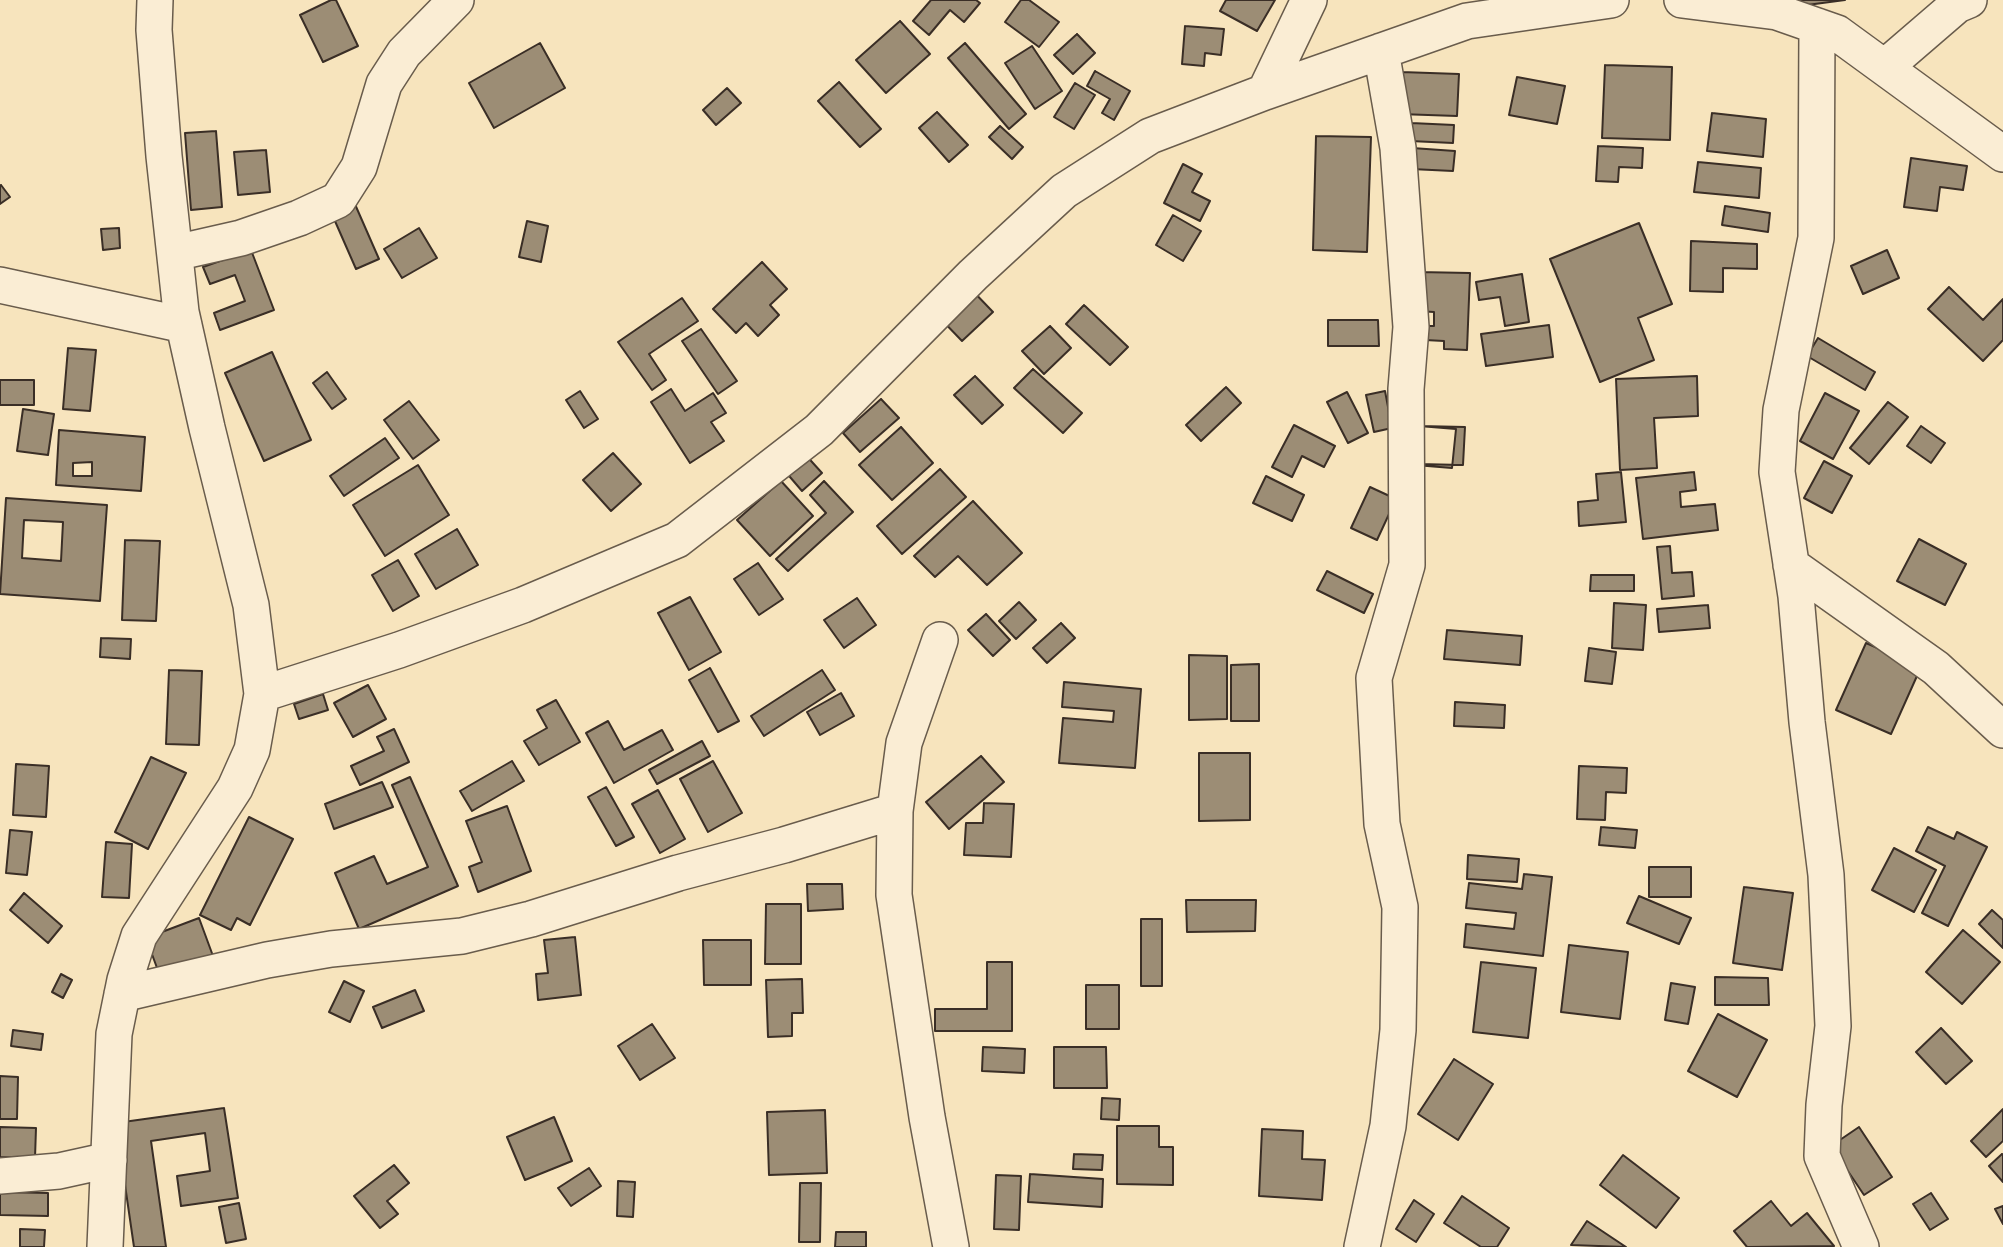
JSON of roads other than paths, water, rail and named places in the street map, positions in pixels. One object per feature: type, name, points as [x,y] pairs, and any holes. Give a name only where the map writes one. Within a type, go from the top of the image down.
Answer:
[{"type":"street","points":[[105,1247],[114,1034],[122,994],[139,936],[235,789],[252,750],[262,694],[251,605],[184,325],[154,30],[155,0]]},
{"type":"street","points":[[175,253],[241,238],[299,218],[338,200],[359,167],[384,84],[404,53],[456,0]]},
{"type":"street","points":[[1265,92],[1309,0]]},
{"type":"street","points":[[262,694],[399,650],[523,605],[677,540],[819,430],[973,275],[1064,191],[1150,136],[1265,92],[1467,21],[1611,0]]},
{"type":"street","points":[[1682,0],[1777,12],[1836,33],[2003,154]]},
{"type":"street","points":[[1885,67],[1957,5],[1969,0]]},
{"type":"street","points":[[1816,26],[1816,239],[1782,410],[1777,472],[1796,596],[1807,722],[1826,876],[1833,1026],[1824,1105],[1822,1156],[1861,1247]]},
{"type":"street","points":[[1362,1247],[1388,1126],[1398,1030],[1400,907],[1382,824],[1374,678],[1406,565],[1406,389],[1411,327],[1398,148],[1381,51]]},
{"type":"street","points":[[0,285],[184,325]]},
{"type":"street","points":[[1791,565],[1936,668],[2003,730]]},
{"type":"street","points":[[940,640],[904,743],[895,811],[894,895],[927,1116],[951,1247]]},
{"type":"street","points":[[122,994],[267,960],[318,951],[462,936],[531,919],[678,873],[784,845],[895,811]]},
{"type":"street","points":[[0,1176],[59,1171],[109,1160]]}]
